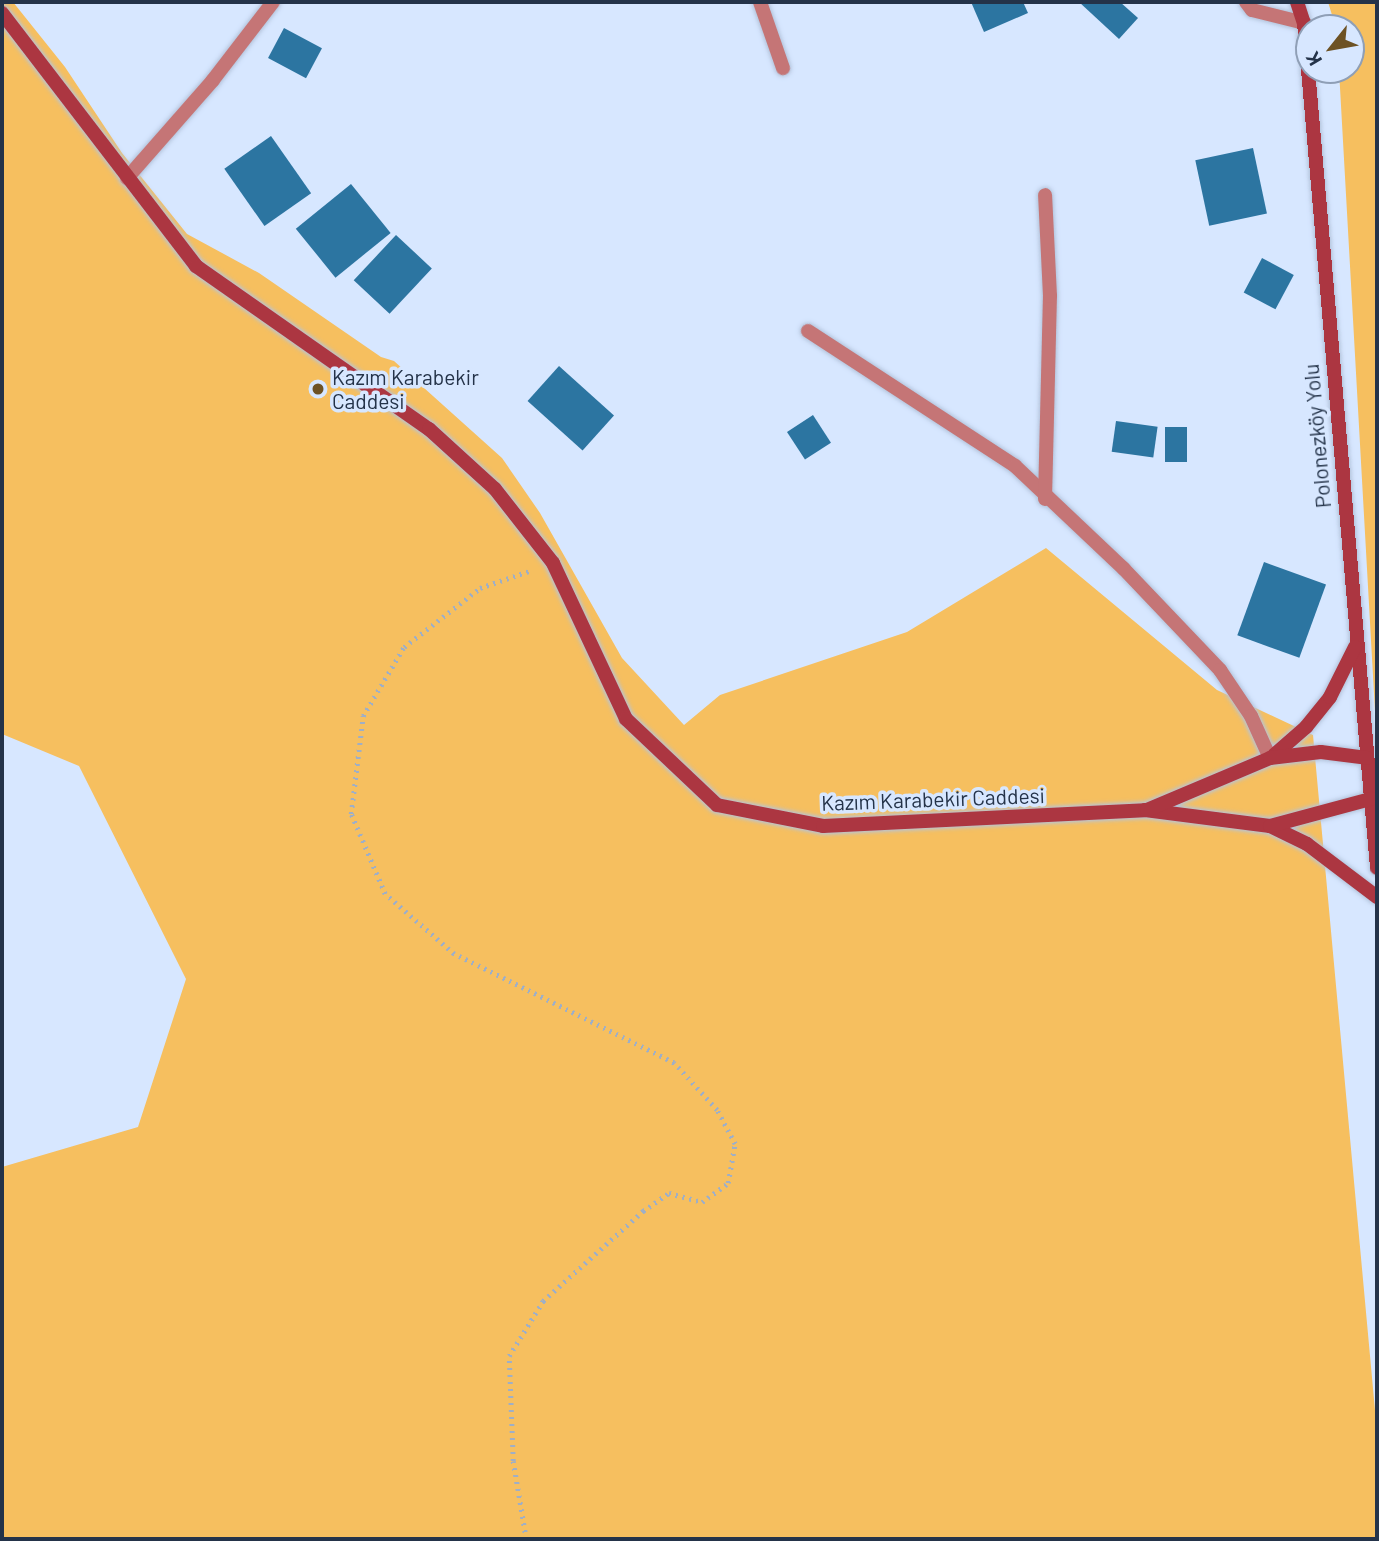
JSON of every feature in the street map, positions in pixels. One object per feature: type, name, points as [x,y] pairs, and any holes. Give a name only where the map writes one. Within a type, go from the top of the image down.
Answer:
[{"type":"street","points":[[128,177],[213,80],[273,2]]},
{"type":"street","points":[[760,2],[783,68]]},
{"type":"street","points":[[1246,2],[1252,10],[1295,21]]},
{"type":"street","name":"Kazım Karabekir Caddesi","points":[[2,13],[196,266],[429,429],[495,489],[553,563],[626,719],[718,805],[823,826],[1145,810]]},
{"type":"street","name":"Polonezköy Yolu","points":[[1309,84],[1377,868]]},
{"type":"street","points":[[1045,194],[1050,296],[1045,499]]},
{"type":"street","points":[[808,331],[1015,466],[1045,499],[1123,568],[1220,670],[1251,716],[1270,758]]},
{"type":"street","points":[[1270,758],[1306,727],[1330,697],[1356,646]]},
{"type":"street","points":[[1145,810],[1270,758],[1321,752],[1367,758]]},
{"type":"street","points":[[1269,826],[1371,799]]},
{"type":"street","points":[[1145,810],[1269,826],[1307,844],[1377,897]]},
{"type":"path","points":[[526,1539],[513,1461],[509,1356],[543,1301],[643,1211],[669,1193],[702,1202],[728,1183],[735,1144],[717,1110],[674,1063],[454,954],[385,894],[351,814],[363,716],[404,647],[480,588],[553,563]]},
{"type":"shaded area","points":[[2,2],[13,2],[65,67],[122,153],[187,234],[259,273],[381,357],[394,361],[502,458],[540,513],[622,658],[684,725],[720,695],[907,632],[1046,548],[1217,690],[1313,735],[1376,1421],[1377,1539],[2,1539],[2,1167],[138,1127],[186,979],[79,766],[2,734]]},
{"type":"shaded area","points":[[1328,2],[1377,2],[1377,747],[1340,84],[1365,84],[1365,14],[1332,14]]},
{"type":"building","points":[[971,2],[1023,2],[1028,13],[984,32]]},
{"type":"building","points":[[1079,2],[1120,2],[1138,18],[1119,39]]},
{"type":"building","points":[[284,28],[322,48],[306,78],[268,58]]},
{"type":"building","points":[[271,136],[311,193],[264,226],[224,169]]},
{"type":"building","points":[[1253,148],[1267,214],[1209,226],[1195,160]]},
{"type":"building","points":[[351,184],[391,233],[335,278],[296,229]]},
{"type":"building","points":[[396,235],[432,268],[390,314],[354,280]]},
{"type":"building","points":[[1262,258],[1294,275],[1275,309],[1244,292]]},
{"type":"building","points":[[559,366],[614,416],[583,450],[528,401]]},
{"type":"building","points":[[813,415],[831,443],[805,460],[787,432]]},
{"type":"building","points":[[1116,421],[1158,427],[1153,458],[1112,452]]},
{"type":"building","points":[[1165,427],[1187,427],[1187,462],[1165,462]]},
{"type":"building","points":[[1264,562],[1326,585],[1299,658],[1237,635]]},
{"type":"place","name":"Kazım Karabekir Caddesi","points":[[318,389]]}]
